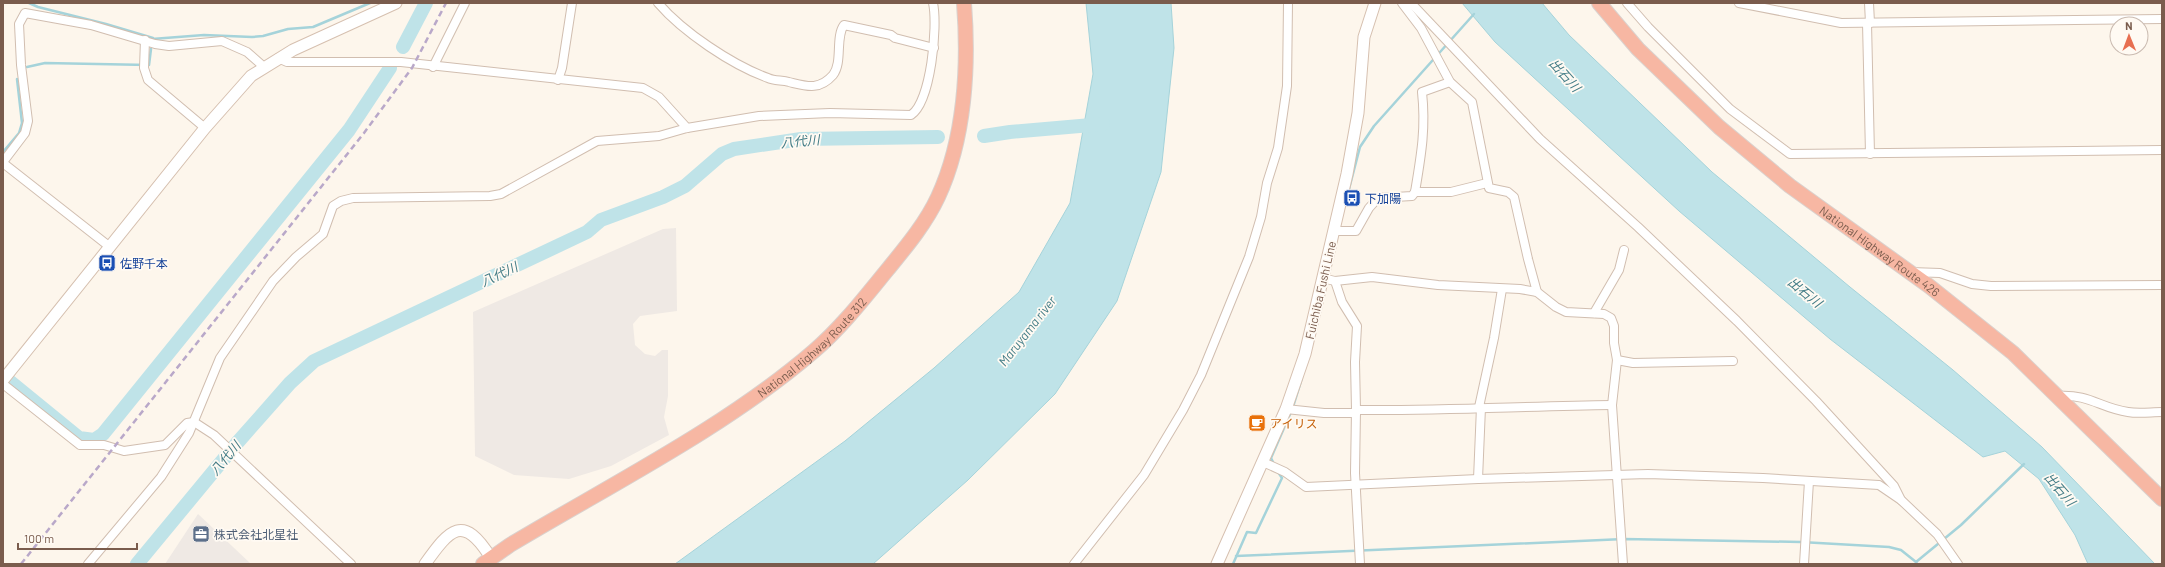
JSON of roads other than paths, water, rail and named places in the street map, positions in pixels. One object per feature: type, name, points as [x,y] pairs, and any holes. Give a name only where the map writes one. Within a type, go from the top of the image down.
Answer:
[{"type":"highway","name":"National Highway Route 312","points":[[487,561],[510,545],[726,416],[778,380],[815,350],[873,288],[920,225],[937,198],[946,173],[956,140],[962,105],[965,67],[964,3]]},
{"type":"highway","name":"National Highway Route 426","points":[[1599,3],[1638,49],[1719,127],[1790,186],[1909,273],[2013,353],[2162,499]]},
{"type":"main road","points":[[4,380],[205,128],[238,89],[264,67],[278,58],[396,3]]},
{"type":"main road","name":"Fuichiba Fushi Line","points":[[1217,564],[1264,462],[1286,409],[1305,354],[1347,174],[1358,113],[1364,37],[1375,3]]},
{"type":"main road","points":[[425,564],[450,533],[461,531],[471,533],[480,540],[487,561]]},
{"type":"street","points":[[433,67],[465,3]]},
{"type":"street","points":[[558,80],[562,68],[572,3]]},
{"type":"street","points":[[658,3],[695,35],[732,61],[769,79],[802,86],[819,86],[833,75],[838,62],[844,25],[891,35],[895,38],[934,48]]},
{"type":"street","points":[[88,564],[161,477],[194,422],[220,358],[238,330],[273,281],[296,257],[323,234],[333,206],[341,200],[354,198],[490,196],[501,194],[597,141],[659,136],[687,128],[759,116],[830,113],[911,115],[920,102],[934,48],[935,11],[933,3]]},
{"type":"street","points":[[1074,564],[1144,475],[1183,410],[1201,375],[1249,257],[1261,217],[1266,183],[1278,148],[1287,86],[1288,3]]},
{"type":"street","points":[[1402,3],[1421,28],[1450,82],[1472,102],[1487,183],[1489,188],[1508,192],[1514,197],[1537,292]]},
{"type":"street","points":[[1411,3],[1540,139],[1638,227],[1737,321],[1816,400],[1894,486],[1901,500]]},
{"type":"street","points":[[1627,3],[1648,27],[1730,109],[1790,154],[2162,150]]},
{"type":"street","points":[[1739,3],[1841,23],[2162,19]]},
{"type":"street","points":[[1869,3],[1870,154]]},
{"type":"street","points":[[110,248],[3,163],[25,133],[28,121],[21,65],[19,24],[25,13],[91,25],[155,44],[169,46],[222,41],[247,52],[264,67]]},
{"type":"street","points":[[145,40],[144,66],[148,80],[205,128]]},
{"type":"street","points":[[278,58],[288,62],[401,62],[433,67],[643,88],[659,97],[687,128]]},
{"type":"street","points":[[1333,231],[1356,231],[1369,208],[1378,198],[1412,196],[1415,192],[1424,138],[1425,119],[1422,92],[1450,82]]},
{"type":"street","points":[[1415,192],[1451,192],[1487,183]]},
{"type":"street","points":[[1594,313],[1619,270],[1624,250]]},
{"type":"street","points":[[1909,273],[1940,273],[1972,284],[1992,286],[2162,285]]},
{"type":"street","points":[[1322,278],[1335,281],[1350,278],[1372,277],[1438,285],[1537,292],[1556,307],[1566,312],[1579,314],[1604,314],[1611,318],[1614,326],[1614,343],[1617,360],[1612,405],[1623,564]]},
{"type":"street","points":[[1335,281],[1342,302],[1357,326],[1355,362],[1356,486],[1360,564]]},
{"type":"street","points":[[1478,479],[1480,407],[1502,289]]},
{"type":"street","points":[[1617,360],[1633,363],[1733,361]]},
{"type":"street","points":[[4,380],[80,445],[104,445],[124,451],[165,445],[187,423],[194,422],[214,435],[351,564]]},
{"type":"street","points":[[2058,396],[2075,395],[2085,397],[2126,412],[2162,412]]},
{"type":"street","points":[[1286,409],[1324,414],[1480,407],[1612,405]]},
{"type":"street","points":[[1264,462],[1285,472],[1306,487],[1616,474],[1879,485],[1901,500],[1937,534],[1958,564]]},
{"type":"street","points":[[1804,564],[1809,481]]},
{"type":"water","name":"Maruyama river","points":[[1086,3],[1171,3],[1174,48],[1161,172],[1117,301],[1055,394],[968,480],[873,564],[675,564],[845,441],[934,368],[1019,292],[1070,203],[1093,74]]},
{"type":"water","name":"出石川","points":[[1462,3],[1542,3],[1569,35],[1712,172],[1850,287],[1953,370],[2042,447],[2155,564],[2088,564],[2075,535],[2039,479],[2005,451],[1983,457],[1830,339],[1679,211],[1495,42]]},
{"type":"waterway","points":[[29,3],[38,7],[106,24],[153,38]]},
{"type":"waterway","points":[[152,39],[204,35],[263,36],[288,29],[313,27],[370,3]]},
{"type":"waterway","points":[[403,47],[426,3]]},
{"type":"waterway","points":[[1349,189],[1360,147],[1374,126],[1474,14]]},
{"type":"waterway","points":[[27,67],[45,63],[149,65],[151,49]]},
{"type":"waterway","points":[[3,376],[79,438],[94,440],[103,434],[349,130],[390,68]]},
{"type":"waterway","points":[[3,152],[19,133],[22,123],[17,79]]},
{"type":"waterway","name":"八代川","points":[[984,136],[1010,132],[1103,124]]},
{"type":"waterway","name":"八代川","points":[[137,564],[237,443],[290,383],[314,361],[587,232],[601,220],[663,197],[685,186],[722,154],[734,149],[801,139],[938,137]]},
{"type":"waterway","points":[[1293,407],[1302,378]]},
{"type":"waterway","points":[[1274,464],[1271,458],[1291,412]]},
{"type":"waterway","points":[[1917,564],[1916,562],[1961,525],[2024,464]]},
{"type":"waterway","points":[[1233,564],[1247,532],[1256,533],[1282,478],[1278,472]]},
{"type":"waterway","points":[[1236,556],[1624,539],[1801,542],[1889,547],[1901,550],[1916,562]]},
{"type":"railway","points":[[21,564],[364,133],[412,68],[446,3]]},
{"type":"place","name":"下加陽","points":[[1352,198]]},
{"type":"place","name":"佐野千本","points":[[107,263]]},
{"type":"place","name":"アイリス","points":[[1257,423]]},
{"type":"place","name":"株式会社北星社","points":[[201,534]]}]
